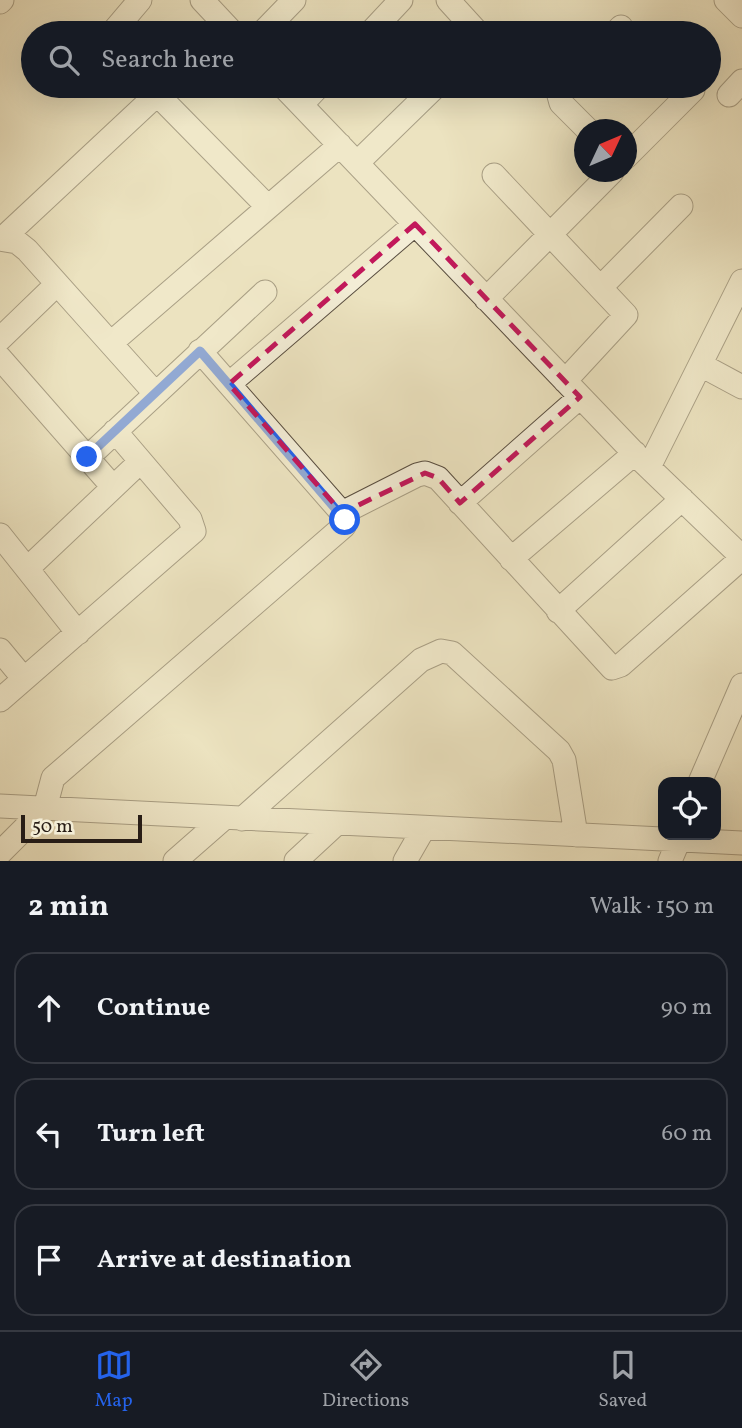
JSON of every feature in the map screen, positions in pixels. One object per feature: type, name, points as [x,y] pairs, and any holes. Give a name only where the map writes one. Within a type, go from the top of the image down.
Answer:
[{"type":"street","points":[[122,21],[140,0]]},
{"type":"street","points":[[202,0],[220,21]]},
{"type":"street","points":[[274,21],[294,0]]},
{"type":"street","points":[[381,21],[401,0]]},
{"type":"street","points":[[448,0],[467,21]]},
{"type":"street","points":[[726,0],[742,16]]},
{"type":"street","points":[[148,98],[1,239],[23,246],[155,393]]},
{"type":"street","points":[[165,98],[268,207]]},
{"type":"street","points":[[294,98],[642,460],[742,558],[617,667],[607,666],[438,478],[425,473],[342,513]]},
{"type":"street","points":[[301,105],[308,98]]},
{"type":"street","points":[[357,163],[424,98]]},
{"type":"street","points":[[560,98],[561,103],[577,119]]},
{"type":"street","points":[[637,146],[685,98]]},
{"type":"street","points":[[111,343],[340,145]]},
{"type":"street","points":[[460,503],[573,389],[625,321],[624,309],[494,176]]},
{"type":"street","points":[[486,299],[602,182]]},
{"type":"street","points":[[602,286],[681,206]]},
{"type":"street","points":[[229,384],[415,224]]},
{"type":"street","points":[[511,559],[642,460],[701,365],[742,281]]},
{"type":"street","points":[[0,339],[57,284]]},
{"type":"street","points":[[87,457],[265,292]]},
{"type":"street","points":[[0,853],[45,808],[53,778],[341,531],[345,520],[342,513],[200,351]]},
{"type":"street","points":[[0,358],[113,487]]},
{"type":"street","points":[[701,365],[742,387]]},
{"type":"street","points":[[0,700],[194,531],[190,519],[115,431]]},
{"type":"street","points":[[27,569],[140,462]]},
{"type":"street","points":[[558,611],[681,499]]},
{"type":"street","points":[[0,535],[78,633]]},
{"type":"street","points":[[0,650],[24,679]]},
{"type":"street","points":[[176,861],[233,818],[421,660],[441,651],[452,653],[559,751],[564,760],[576,835]]},
{"type":"street","points":[[702,777],[742,685]]},
{"type":"street","points":[[0,806],[424,828],[658,837]]},
{"type":"street","points":[[296,861],[337,823]]},
{"type":"street","points":[[405,861],[424,828]]},
{"type":"street","points":[[670,861],[679,840]]},
{"type":"street","points":[[711,840],[742,843]]},
{"type":"highlighted area","points":[[415,224],[580,397],[460,503],[438,478],[425,473],[342,513],[229,384]]},
{"type":"route","points":[[87,457],[200,351],[342,513],[345,520]]}]
